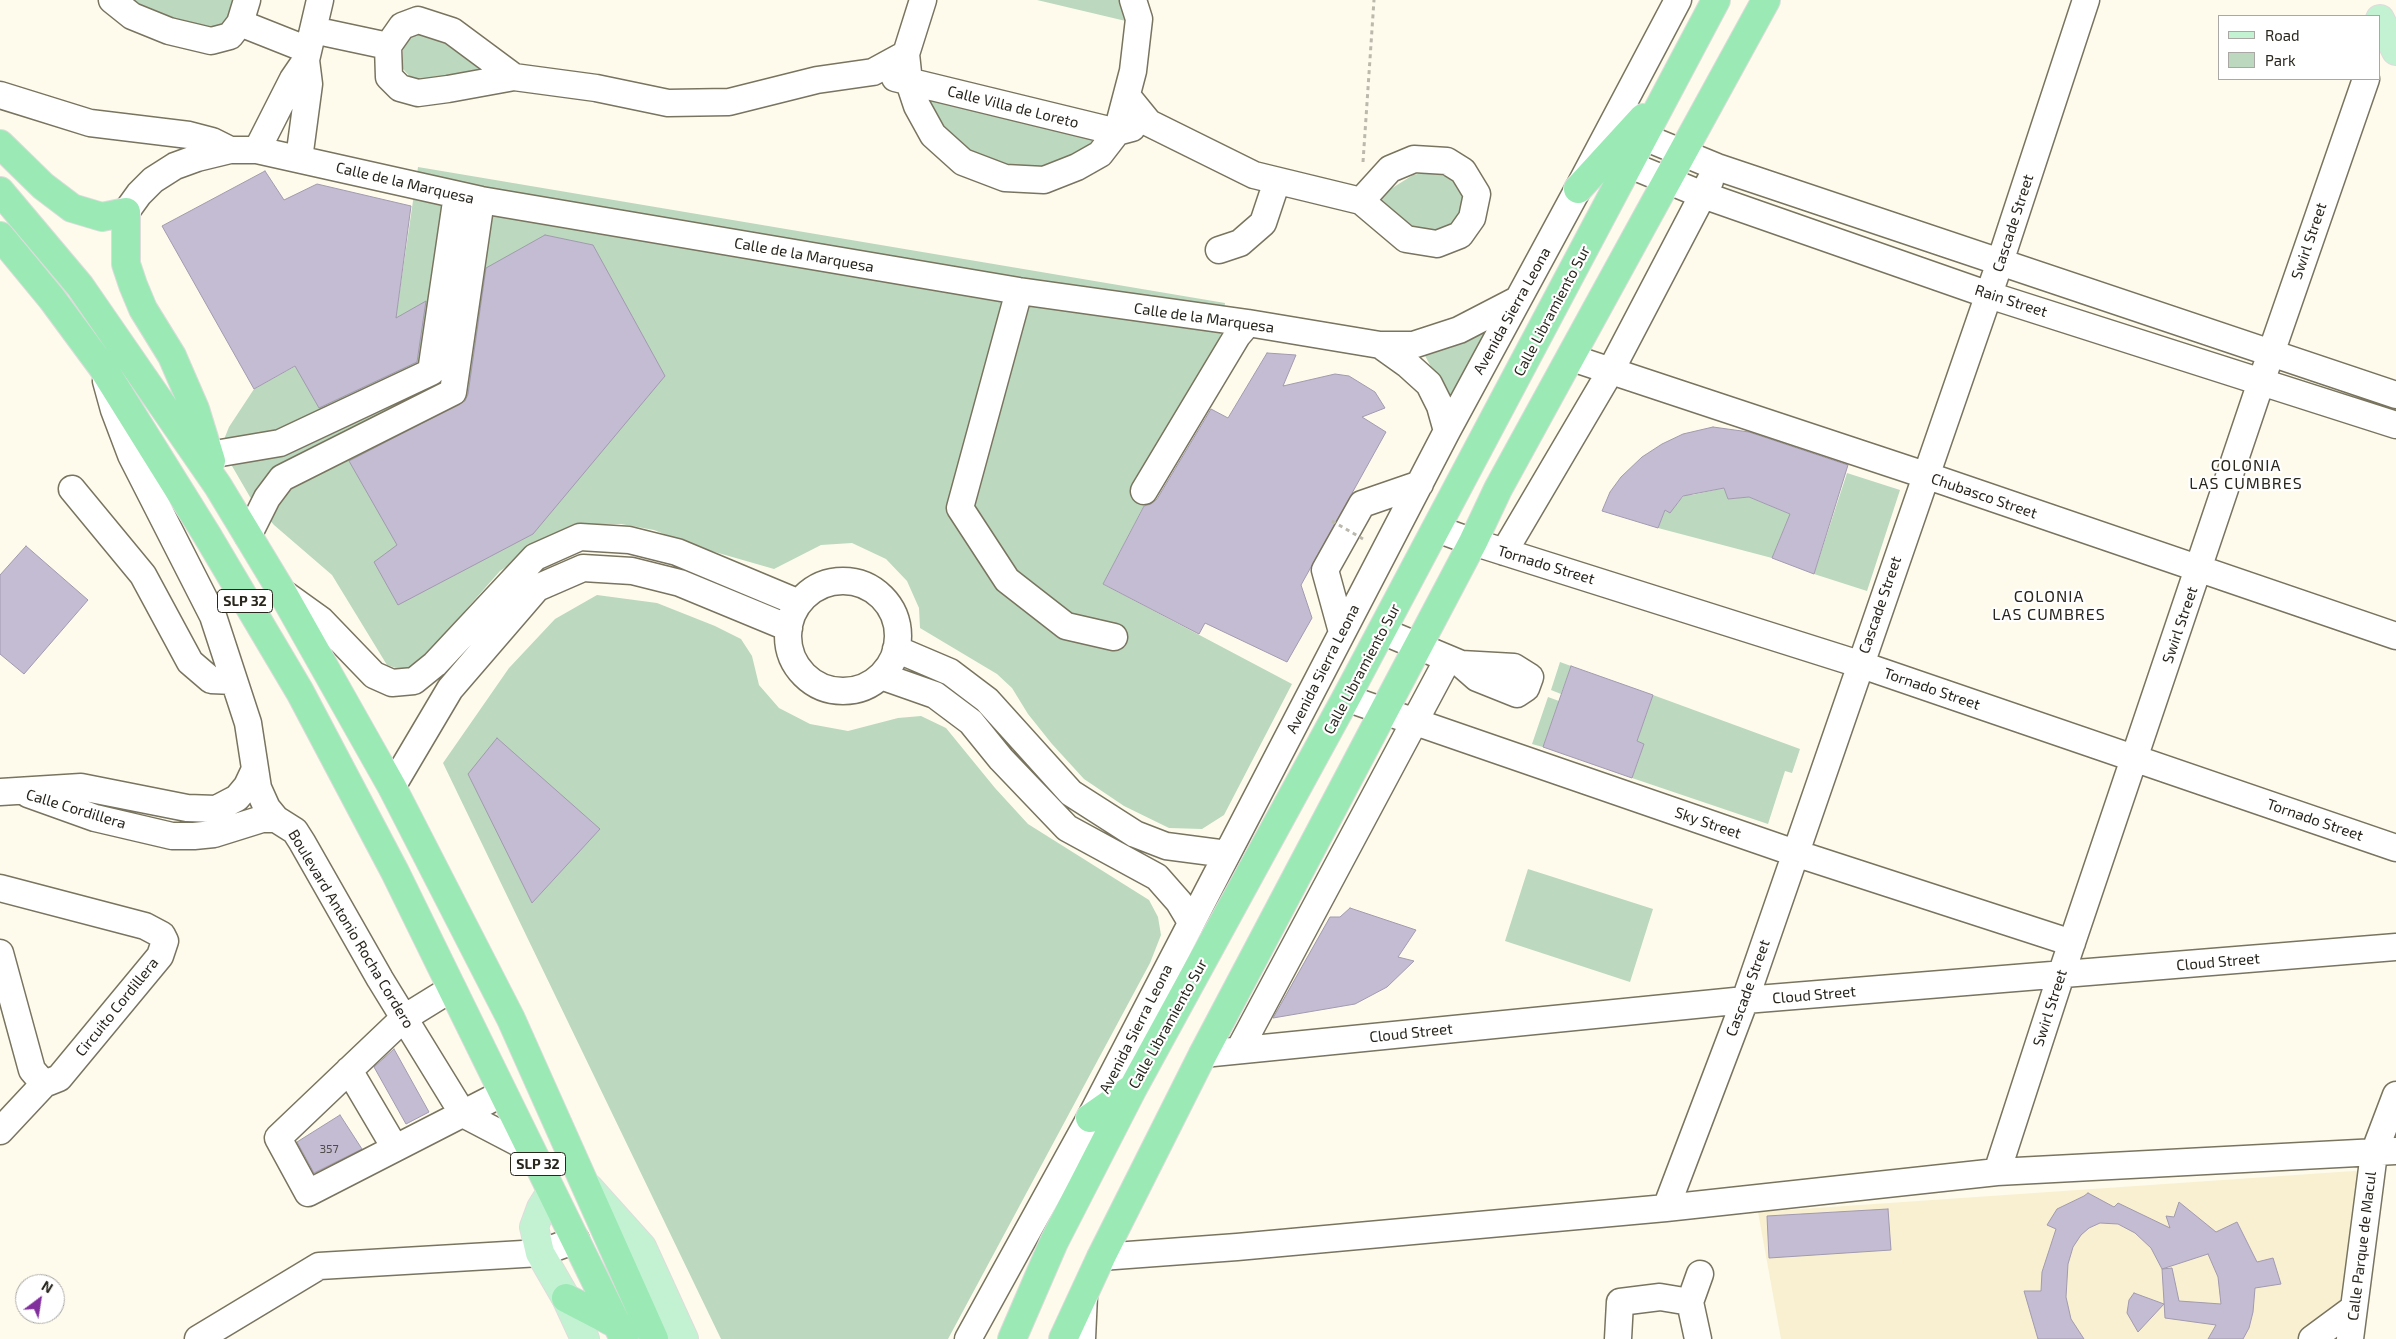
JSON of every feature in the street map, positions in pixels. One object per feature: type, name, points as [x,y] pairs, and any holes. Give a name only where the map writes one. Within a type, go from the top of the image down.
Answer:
[{"type":"highway","name":"Calle Libramiento Sur","points":[[1012,1339],[1054,1242],[1133,1088],[1437,529],[1716,0]]},
{"type":"highway","points":[[1063,1339],[1101,1256],[1203,1054],[1498,489],[1572,358],[1681,153],[1766,0]]},
{"type":"highway","points":[[1578,189],[1669,89]]},
{"type":"highway","points":[[0,144],[43,186],[72,208],[102,217],[126,212],[126,264],[132,285],[143,309],[172,356],[195,409],[218,486]]},
{"type":"highway","name":"SLP 32","points":[[0,191],[80,286],[218,486],[282,592],[392,787],[511,1019],[587,1185],[654,1339]]},
{"type":"highway","name":"SLP 32","points":[[0,236],[52,299],[103,368],[300,692],[395,872],[621,1332]]},
{"type":"highway","points":[[1090,1118],[1133,1088]]},
{"type":"highway","points":[[566,1298],[621,1332]]},
{"type":"main road","points":[[2371,0],[2376,15]]},
{"type":"main road","points":[[2381,27],[2396,51]]},
{"type":"main road","points":[[587,1185],[642,1247],[684,1339]]},
{"type":"main road","points":[[551,1192],[541,1208],[534,1227],[540,1253],[566,1298],[585,1339]]},
{"type":"street","points":[[112,0],[132,16],[169,31],[211,41],[230,36],[244,12],[309,47],[388,46]]},
{"type":"street","points":[[298,159],[309,84],[309,47],[320,0]]},
{"type":"street","points":[[923,0],[906,54],[909,82],[917,106],[933,135],[963,162],[1005,178],[1044,180],[1100,154],[1117,132],[1133,71],[1139,19],[1133,0]]},
{"type":"street","name":"Avenida Sierra Leona","points":[[968,1339],[1090,1118],[1446,431],[1578,189],[1678,0]]},
{"type":"street","name":"Cascade Street","points":[[1666,1208],[1744,1000],[2000,262],[2086,0]]},
{"type":"street","points":[[514,77],[452,30],[418,20],[402,26],[388,46],[389,77],[400,88],[418,92],[441,90],[514,77],[596,88],[668,103],[729,102],[817,80],[873,72],[906,54]]},
{"type":"street","points":[[257,150],[309,47]]},
{"type":"street","name":"Calle Villa de Loreto","points":[[873,72],[1117,132]]},
{"type":"street","name":"Swirl Street","points":[[1997,1172],[2061,975],[2199,570],[2260,382],[2366,80]]},
{"type":"street","name":"Calle de la Marquesa","points":[[0,95],[90,123],[189,135],[212,141],[230,150]]},
{"type":"street","points":[[1127,96],[1149,123],[1254,175],[1361,201]]},
{"type":"street","points":[[1117,132],[1149,123]]},
{"type":"street","points":[[1644,137],[1717,167],[2396,395]]},
{"type":"street","name":"Calle de la Marquesa","points":[[126,212],[139,194],[153,180],[175,166],[197,158],[230,150],[257,150],[469,198],[1019,291],[1380,345],[1413,345],[1459,330],[1517,300]]},
{"type":"street","name":"Rain Street","points":[[1630,165],[1703,195],[1988,294],[2396,425]]},
{"type":"street","points":[[1504,552],[1610,372],[1717,167]]},
{"type":"street","points":[[1220,250],[1240,243],[1263,223],[1277,181]]},
{"type":"street","points":[[209,455],[280,443],[431,372],[469,198]]},
{"type":"street","points":[[248,536],[267,498],[282,478],[453,392],[469,198]]},
{"type":"street","points":[[1019,291],[960,508],[1006,580],[1066,626],[1114,637]]},
{"type":"street","points":[[1144,491],[1237,336],[1248,324]]},
{"type":"street","name":"Calle de la Marquesa","points":[[1380,345],[1408,365],[1429,384],[1440,406],[1446,431]]},
{"type":"street","name":"Chubasco Street","points":[[1572,358],[1925,475],[2396,636]]},
{"type":"street","name":"Boulevard Antonio Rocha Cordero","points":[[103,368],[114,410],[131,455],[214,616],[248,723],[255,756],[255,770],[262,798],[276,818],[295,831],[404,1018],[463,1114]]},
{"type":"street","points":[[1342,632],[1325,570],[1362,504],[1420,484]]},
{"type":"street","points":[[72,489],[143,575],[190,662],[211,680],[234,681]]},
{"type":"street","name":"Tornado Street","points":[[1437,529],[1472,542],[1859,664],[2396,848]]},
{"type":"street","points":[[282,592],[320,620],[374,676],[392,683],[414,681],[436,664],[535,557],[580,537],[629,540],[677,552],[799,603]]},
{"type":"street","points":[[392,787],[450,689],[537,588],[583,568],[632,571],[680,583],[788,628]]},
{"type":"street","points":[[833,582],[860,584],[878,594],[889,608],[897,630],[896,649],[890,665],[881,676],[870,684],[858,689],[844,691],[818,685],[806,678],[797,667],[788,642],[788,628],[792,615],[799,603],[808,593],[833,582]]},
{"type":"street","points":[[1239,1050],[1415,723],[1455,662],[1382,631]]},
{"type":"street","points":[[896,649],[950,672],[987,700],[1071,793],[1135,834],[1166,846],[1227,854]]},
{"type":"street","points":[[881,676],[935,696],[971,722],[1001,759],[1068,828],[1157,877],[1179,902],[1191,922]]},
{"type":"street","name":"Sky Street","points":[[1346,698],[1795,853],[2072,943]]},
{"type":"street","name":"Calle Cordillera","points":[[7,791],[81,787],[187,808],[216,809],[237,798],[247,786],[255,770]]},
{"type":"street","name":"Calle Cordillera","points":[[7,791],[96,818],[172,836],[214,834],[262,819],[276,818]]},
{"type":"street","points":[[1298,872],[1328,885]]},
{"type":"street","name":"Circuito Cordillera","points":[[0,888],[146,926],[162,935],[165,941],[160,956],[59,1078],[44,1084],[0,1131]]},
{"type":"street","name":"Cloud Street","points":[[1203,1054],[1744,1000],[2396,947]]},
{"type":"street","points":[[0,953],[32,1070],[44,1084]]},
{"type":"street","points":[[451,989],[404,1018],[278,1138],[308,1192],[503,1093]]},
{"type":"street","points":[[349,1070],[395,1148]]},
{"type":"street","name":"Calle Parque de Macul","points":[[2350,1339],[2354,1308],[2396,1096]]},
{"type":"street","points":[[463,1114],[530,1149]]},
{"type":"street","points":[[1101,1256],[1237,1247],[1666,1208],[1997,1172],[2385,1152]]},
{"type":"street","points":[[198,1339],[319,1266],[540,1253],[576,1240]]},
{"type":"street","points":[[1698,1339],[1690,1302],[1700,1274]]},
{"type":"street","points":[[1082,1339],[1084,1294]]},
{"type":"street","points":[[1618,1339],[1620,1302],[1660,1297],[1690,1302]]},
{"type":"street","points":[[2312,1339],[2354,1308]]},
{"type":"path","points":[[1363,163],[1374,0]]},
{"type":"path","points":[[1332,521],[1363,539]]},
{"type":"shaded area","points":[[2368,1170],[2351,1339],[1781,1339],[1758,1212]]},
{"type":"green space","points":[[125,0],[237,0],[233,19],[214,35]]},
{"type":"green space","points":[[1037,0],[1126,0],[1130,22]]},
{"type":"green space","points":[[422,27],[497,72],[414,81],[403,69],[403,50],[409,33]]},
{"type":"green space","points":[[928,96],[1097,135],[1077,159],[1046,171],[1010,171],[956,145],[937,117]]},
{"type":"green space","points":[[418,167],[1225,303],[1218,354],[1198,402],[1103,584],[1292,684],[1224,815],[1202,829],[1169,828],[1124,806],[1084,779],[1028,714],[1012,688],[997,674],[920,628],[919,608],[907,581],[886,559],[852,543],[821,545],[774,569],[694,546],[654,530],[621,524],[589,525],[550,538],[500,571],[418,664],[402,670],[387,665],[332,575],[274,525],[250,497],[221,447],[229,427],[254,389],[397,310]]},
{"type":"green space","points":[[1442,169],[1461,180],[1469,201],[1459,224],[1440,234],[1407,226],[1381,209],[1381,195],[1413,175]]},
{"type":"green space","points":[[1489,330],[1451,404],[1423,352]]},
{"type":"green space","points":[[1847,473],[1900,490],[1867,591],[1814,574]]},
{"type":"green space","points":[[1724,488],[1728,499],[1749,497],[1790,514],[1772,558],[1658,528],[1665,510],[1670,512],[1688,491],[1692,495]]},
{"type":"green space","points":[[597,595],[657,603],[715,626],[741,639],[752,656],[759,685],[779,708],[810,724],[848,731],[898,718],[921,716],[946,728],[995,788],[1028,824],[1149,900],[1158,917],[1161,935],[1150,963],[948,1339],[721,1339],[443,763],[509,668],[555,619]]},
{"type":"green space","points":[[1560,662],[1571,666],[1561,694],[1551,690]]},
{"type":"green space","points":[[1653,695],[1800,749],[1792,773],[1785,771],[1768,824],[1632,778],[1644,744],[1637,741]]},
{"type":"green space","points":[[1548,697],[1559,701],[1543,747],[1532,744]]},
{"type":"green space","points":[[1528,869],[1653,909],[1630,982],[1505,941]]},
{"type":"building","points":[[265,171],[284,200],[317,184],[411,206],[396,318],[426,301],[417,362],[319,408],[295,366],[254,389],[162,226]]},
{"type":"building","points":[[545,235],[593,245],[665,376],[533,534],[398,605],[374,562],[397,545],[349,461],[465,401],[468,394],[486,268]]},
{"type":"building","points":[[1267,353],[1296,355],[1283,386],[1335,374],[1349,376],[1375,392],[1385,408],[1362,417],[1386,432],[1301,585],[1312,618],[1287,662],[1205,623],[1199,634],[1103,584],[1144,506],[1151,504],[1157,499],[1211,409],[1228,418]]},
{"type":"building","points":[[1713,427],[1749,432],[1848,465],[1814,574],[1772,558],[1790,514],[1749,497],[1728,499],[1724,488],[1683,496],[1670,513],[1665,510],[1658,528],[1602,511],[1610,492],[1621,477],[1642,457],[1662,444],[1683,434]]},
{"type":"building","points":[[26,546],[88,600],[24,674],[0,654],[0,575]]},
{"type":"building","points":[[1571,666],[1653,695],[1637,741],[1644,744],[1632,778],[1543,747]]},
{"type":"building","points":[[497,738],[600,829],[532,903],[468,774]]},
{"type":"building","points":[[1350,908],[1416,930],[1398,957],[1414,961],[1387,987],[1355,1004],[1273,1018],[1330,917],[1340,917]]},
{"type":"building","points":[[394,1049],[429,1112],[406,1124],[374,1067]]},
{"type":"building","points":[[340,1115],[362,1149],[314,1173],[297,1142]]},
{"type":"building","points":[[2088,1193],[2114,1207],[2118,1203],[2170,1228],[2166,1216],[2174,1217],[2179,1202],[2216,1232],[2237,1222],[2257,1262],[2273,1258],[2281,1284],[2255,1288],[2253,1312],[2249,1328],[2243,1339],[2208,1339],[2216,1325],[2165,1318],[2162,1269],[2151,1248],[2135,1233],[2118,1224],[2100,1223],[2089,1228],[2081,1235],[2073,1247],[2068,1264],[2066,1297],[2071,1319],[2084,1339],[2038,1339],[2024,1291],[2041,1291],[2042,1272],[2056,1229],[2047,1225],[2057,1209]],"holes":[[[2208,1254],[2218,1277],[2221,1304],[2179,1301],[2172,1268],[2162,1269]]]},
{"type":"building","points":[[1888,1209],[1891,1250],[1769,1258],[1767,1216]]},
{"type":"building","points":[[2134,1293],[2164,1304],[2138,1332],[2127,1313],[2129,1300]]},
{"type":"district","name":"COLONIA LAS CUMBRES","points":[[2246,475]]},
{"type":"district","name":"COLONIA LAS CUMBRES","points":[[2049,606]]}]
